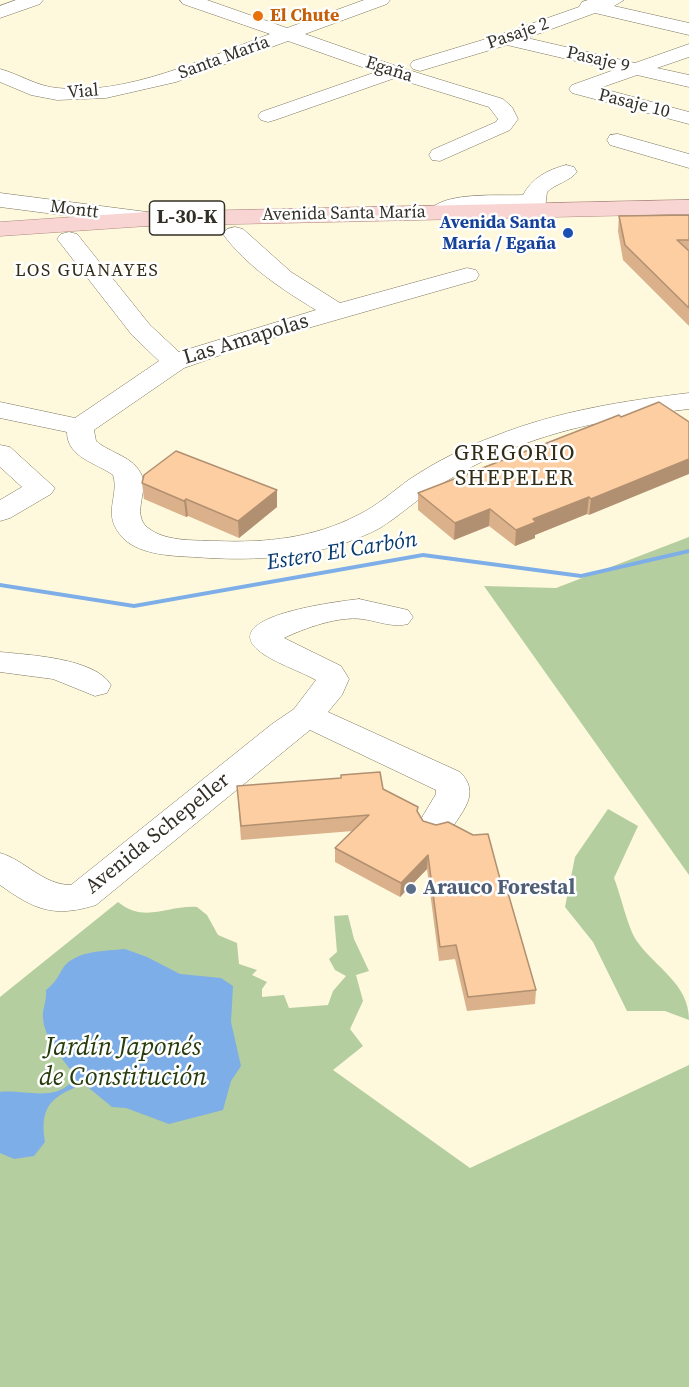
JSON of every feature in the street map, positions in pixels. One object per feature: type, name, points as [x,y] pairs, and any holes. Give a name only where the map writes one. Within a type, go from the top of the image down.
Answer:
[{"type":"main road","name":"Avenida Santa María","points":[[0,228],[147,219],[439,212],[533,206],[689,207]]},
{"type":"street","points":[[0,12],[34,0]]},
{"type":"street","name":"Egaña","points":[[189,0],[395,72],[496,103],[505,111],[508,119],[504,126],[440,155]]},
{"type":"street","points":[[218,10],[247,0]]},
{"type":"street","name":"Santa María","points":[[169,78],[381,0]]},
{"type":"street","points":[[563,0],[689,29]]},
{"type":"street","name":"Pasaje 2","points":[[420,65],[506,39],[615,0]]},
{"type":"street","name":"Pasaje 9","points":[[506,39],[689,81]]},
{"type":"street","points":[[637,69],[689,50]]},
{"type":"street","name":"Pasaje 10","points":[[637,69],[579,89],[689,118]]},
{"type":"street","points":[[268,116],[395,72]]},
{"type":"street","name":"Vial","points":[[0,75],[38,91],[56,94],[110,90],[169,78]]},
{"type":"street","points":[[618,140],[689,161]]},
{"type":"street","points":[[533,206],[534,194],[543,183],[566,171]]},
{"type":"street","name":"Montt","points":[[0,200],[147,219]]},
{"type":"street","points":[[643,208],[689,201]]},
{"type":"street","points":[[235,234],[270,268],[312,298],[337,312]]},
{"type":"street","points":[[69,239],[141,330],[175,362]]},
{"type":"street","name":"Las Amapolas","points":[[80,427],[175,362],[243,339],[467,275]]},
{"type":"street","points":[[0,410],[80,427],[80,438],[89,452],[117,464],[127,472],[129,477],[126,517],[129,525],[142,537],[170,546],[248,551],[304,544],[348,531],[386,511],[442,471],[523,434],[615,411],[689,401]]},
{"type":"street","points":[[0,453],[41,488],[0,512]]},
{"type":"street","name":"Avenida Schepeller","points":[[0,866],[46,897],[65,900],[83,895],[293,727],[330,687],[333,679],[329,673],[271,644],[267,640],[267,633],[302,617],[359,609],[397,617]]},
{"type":"street","points":[[0,662],[59,669],[95,685]]},
{"type":"street","points":[[293,727],[325,723],[448,781],[453,786],[454,795],[436,824]]},
{"type":"green space","points":[[689,537],[689,875],[484,586],[556,588]]},
{"type":"green space","points":[[608,809],[638,826],[614,878],[636,940],[677,986],[688,1007],[689,1020],[665,1011],[627,1011],[593,942],[565,907],[575,857]]},
{"type":"green space","name":"Jardín Japonés de Constitución","points":[[118,902],[138,912],[147,913],[197,907],[207,915],[218,935],[237,943],[239,964],[257,970],[252,975],[267,982],[262,989],[262,997],[284,995],[289,1008],[328,1005],[333,991],[346,976],[335,970],[329,959],[337,952],[334,916],[348,915],[354,939],[369,971],[356,975],[363,1001],[350,1029],[363,1046],[333,1070],[470,1168],[689,1065],[689,1387],[0,1387],[0,997]]},
{"type":"water","points":[[125,949],[147,957],[180,974],[221,978],[233,986],[231,1022],[241,1066],[231,1081],[223,1110],[169,1124],[126,1108],[112,1107],[84,1084],[64,1093],[50,1104],[44,1119],[45,1142],[34,1156],[14,1159],[0,1153],[0,1092],[51,1093],[69,1085],[76,1076],[55,1049],[44,1026],[46,990],[63,968],[76,958],[92,953]]},
{"type":"building","points":[[689,215],[689,240],[677,240],[689,251],[689,308],[625,245],[619,216]]},
{"type":"building","points":[[659,402],[689,422],[689,459],[591,499],[589,497],[533,519],[536,522],[516,530],[490,509],[455,523],[418,493],[619,415],[621,417]]},
{"type":"building","points":[[176,451],[277,490],[238,521],[142,483],[144,475]]},
{"type":"building","points":[[380,772],[383,789],[418,807],[417,811],[423,821],[436,825],[448,822],[473,835],[488,834],[500,879],[504,879],[536,990],[468,997],[456,945],[440,947],[428,855],[401,883],[335,848],[369,815],[241,826],[237,786],[341,778],[341,775]]},
{"type":"waterway","name":"Estero El Carbón","points":[[0,585],[134,606],[423,555],[581,576],[689,551]]},
{"type":"place","name":"El Chute","points":[[258,16]]},
{"type":"place","name":"Avenida Santa María / Egaña","points":[[568,233]]},
{"type":"place","name":"Arauco Forestal","points":[[411,889]]},
{"type":"district","name":"LOS GUANAYES","points":[[87,271]]},
{"type":"district","name":"GREGORIO SHEPELER","points":[[515,467]]}]
